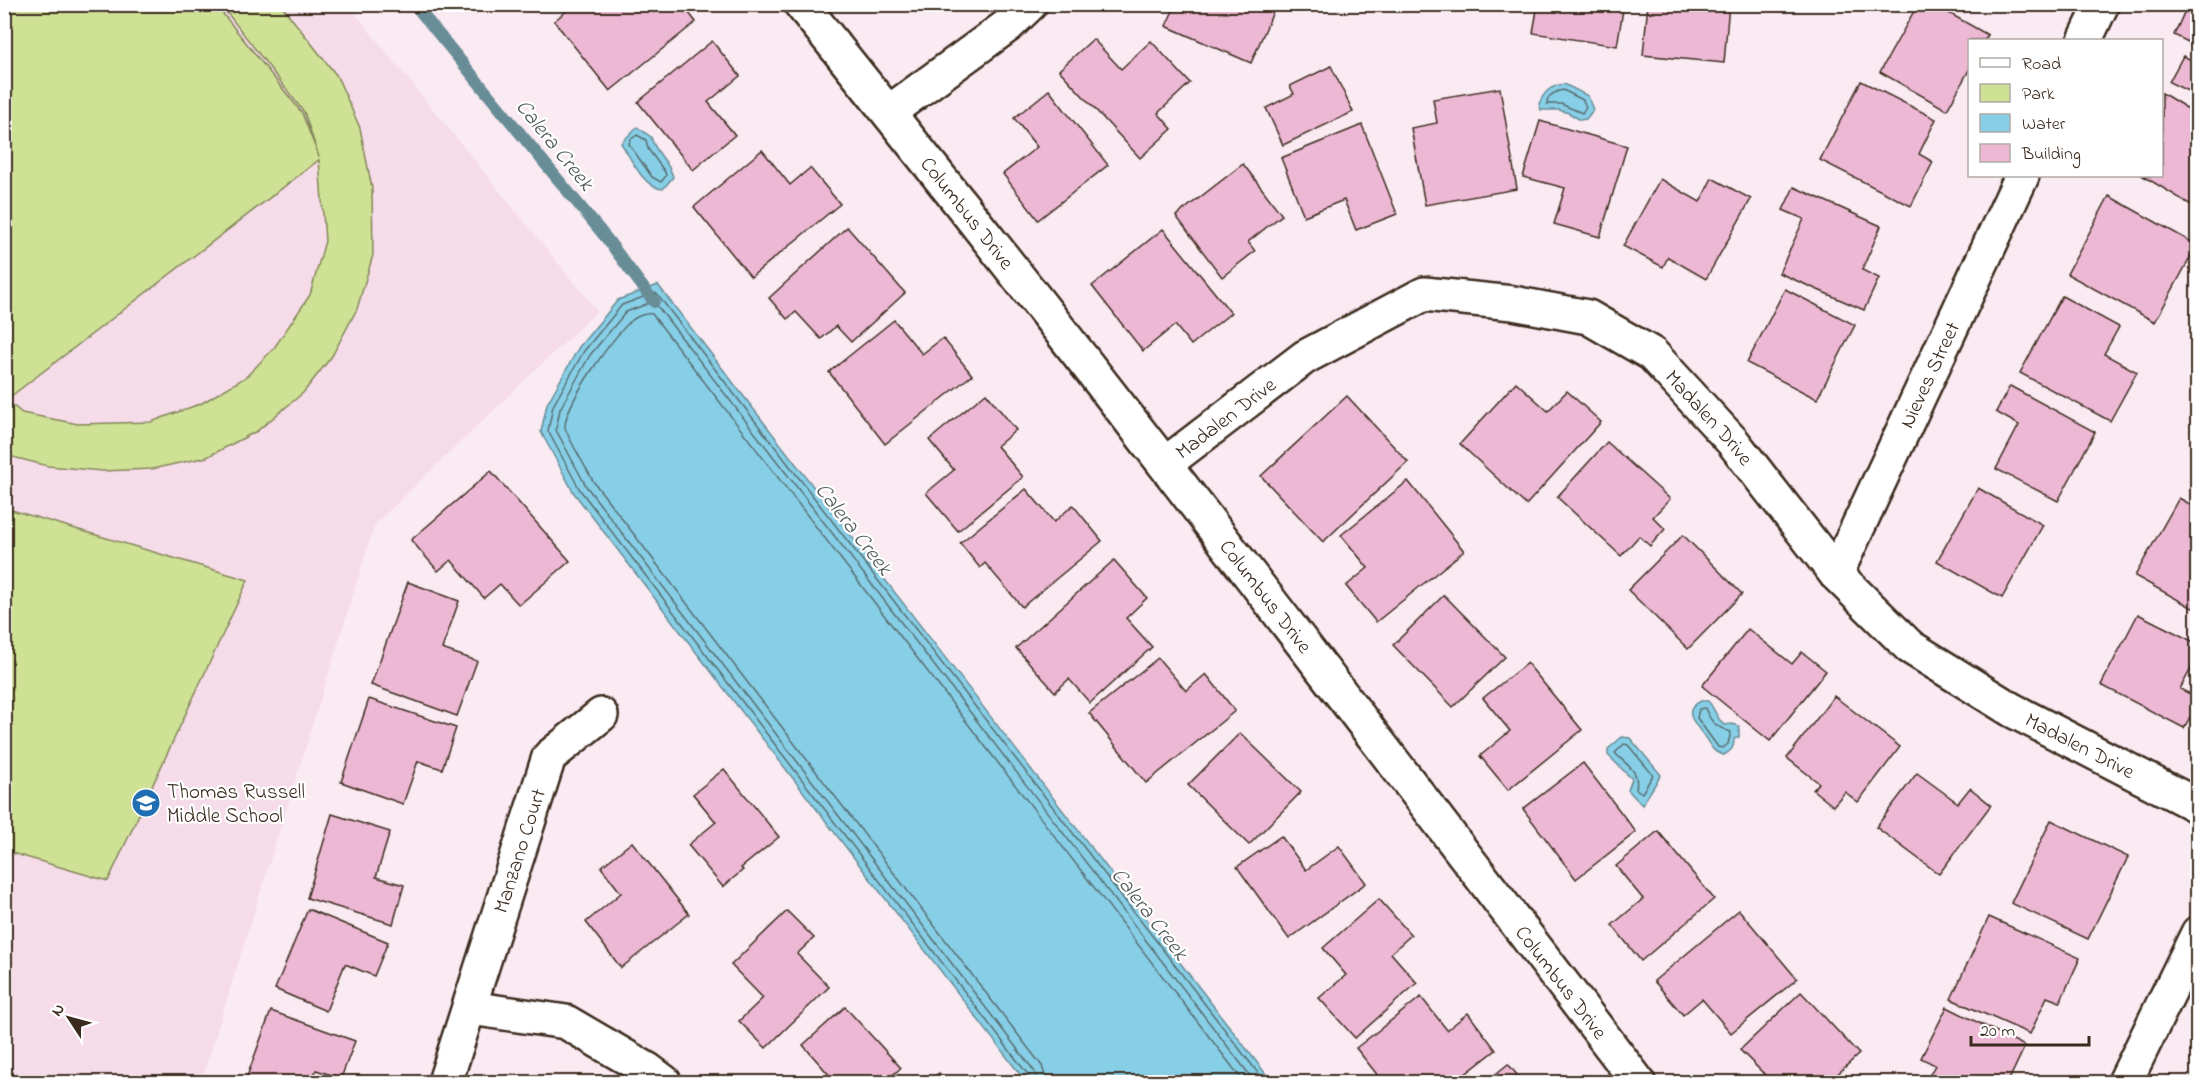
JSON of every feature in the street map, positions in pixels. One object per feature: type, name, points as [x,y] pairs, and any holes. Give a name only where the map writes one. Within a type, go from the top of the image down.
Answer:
[{"type":"street","name":"Columbus Drive","points":[[801,4],[889,112],[1165,464],[1638,1083]]},
{"type":"street","points":[[889,112],[1007,26],[1030,4]]},
{"type":"street","points":[[2085,39],[2102,4]]},
{"type":"street","name":"Nieves Street","points":[[1836,574],[2022,177]]},
{"type":"street","name":"Madalen Drive","points":[[1165,464],[1305,357],[1424,294],[1513,303],[1588,317],[1652,354],[1733,442],[1836,574],[1910,647],[2012,711],[2198,806]]},
{"type":"street","name":"Manzano Court","points":[[445,1083],[549,758],[601,715]]},
{"type":"street","points":[[2125,1083],[2198,933]]},
{"type":"street","points":[[470,1008],[566,1022],[648,1070],[664,1083]]},
{"type":"shaded area","name":"Thomas Russell Middle School","points":[[5,5],[348,5],[597,311],[375,524],[201,1082],[5,1082]]},
{"type":"green space","points":[[4,5],[216,5],[302,113],[319,157],[304,112],[221,5],[281,5],[337,76],[360,128],[372,188],[373,255],[357,309],[332,356],[303,393],[257,431],[207,457],[152,469],[102,471],[48,466],[5,455]],"holes":[[[319,160],[325,241],[310,295],[274,348],[246,377],[202,403],[151,422],[78,424],[22,413],[6,400]]]},
{"type":"green space","points":[[5,508],[248,580],[108,881],[5,851]]},
{"type":"water","points":[[1564,84],[1588,96],[1593,110],[1586,119],[1580,120],[1559,110],[1541,110],[1539,104],[1545,93],[1555,86]]},
{"type":"water","points":[[637,127],[651,137],[671,171],[673,177],[663,189],[649,184],[633,164],[621,143]]},
{"type":"water","points":[[658,285],[1272,1082],[1026,1082],[574,493],[541,432],[547,404],[579,347],[618,300]]},
{"type":"water","points":[[1701,701],[1708,701],[1724,725],[1739,726],[1739,737],[1734,739],[1732,749],[1724,755],[1712,748],[1692,718],[1691,709]]},
{"type":"water","points":[[1622,737],[1630,738],[1661,775],[1642,805],[1628,790],[1632,779],[1608,755],[1608,749]]},
{"type":"building","points":[[575,4],[682,4],[696,22],[610,91],[554,21]]},
{"type":"building","points":[[1176,4],[1276,5],[1251,63],[1166,26]]},
{"type":"building","points":[[1538,4],[1624,4],[1617,46],[1533,33]]},
{"type":"building","points":[[1648,4],[1729,4],[1724,63],[1643,55]]},
{"type":"building","points":[[1918,4],[1933,4],[1988,35],[1986,39],[1968,39],[1968,72],[1947,110],[1880,72]]},
{"type":"building","points":[[2188,4],[2198,4],[2198,47],[2174,35]]},
{"type":"building","points":[[1093,39],[1121,69],[1151,41],[1190,83],[1158,113],[1172,129],[1140,158],[1059,70]]},
{"type":"building","points":[[712,41],[740,76],[708,102],[735,135],[693,170],[638,102]]},
{"type":"building","points":[[2183,56],[2198,63],[2198,96],[2169,82]]},
{"type":"building","points":[[1331,66],[1353,112],[1283,145],[1266,108],[1294,94],[1290,86]]},
{"type":"building","points":[[1861,81],[1936,119],[1919,154],[1933,162],[1911,206],[1820,160]]},
{"type":"building","points":[[1500,88],[1517,189],[1425,205],[1411,128],[1437,123],[1433,99]]},
{"type":"building","points":[[1049,90],[1108,165],[1038,220],[1003,174],[1037,147],[1014,118]]},
{"type":"building","points":[[2163,94],[2198,115],[2198,194],[2191,205],[2145,177],[2163,177]]},
{"type":"building","points":[[1540,121],[1627,146],[1600,237],[1554,224],[1565,188],[1523,177]]},
{"type":"building","points":[[1362,125],[1397,214],[1356,230],[1344,200],[1304,216],[1281,158]]},
{"type":"building","points":[[762,150],[790,185],[810,168],[840,204],[751,277],[694,207]]},
{"type":"building","points":[[1243,164],[1282,215],[1248,242],[1255,251],[1222,277],[1176,216]]},
{"type":"building","points":[[1712,178],[1751,199],[1706,279],[1668,257],[1663,267],[1623,246],[1660,179],[1700,202]]},
{"type":"building","points":[[1794,187],[1881,226],[1862,270],[1879,278],[1864,310],[1779,273],[1804,219],[1783,210]]},
{"type":"building","points":[[2109,196],[2197,245],[2155,322],[2067,274]]},
{"type":"building","points":[[847,227],[905,293],[851,342],[836,326],[821,339],[796,312],[787,319],[769,298]]},
{"type":"building","points":[[1163,229],[1231,313],[1191,345],[1175,325],[1143,351],[1092,286]]},
{"type":"building","points":[[1785,289],[1855,325],[1817,399],[1747,363]]},
{"type":"building","points":[[2062,296],[2119,327],[2104,354],[2137,372],[2110,421],[2020,373]]},
{"type":"building","points":[[894,320],[922,354],[943,338],[972,375],[885,444],[829,372]]},
{"type":"building","points":[[1516,382],[1548,411],[1567,391],[1601,422],[1526,505],[1460,444]]},
{"type":"building","points":[[2010,386],[2095,432],[2058,501],[1996,469],[2019,425],[1996,412]]},
{"type":"building","points":[[986,393],[1016,430],[997,446],[1023,477],[958,531],[926,493],[954,470],[929,440]]},
{"type":"building","points":[[1347,396],[1408,462],[1323,542],[1261,476]]},
{"type":"building","points":[[1607,442],[1670,499],[1653,517],[1665,529],[1650,546],[1639,536],[1621,556],[1557,497]]},
{"type":"building","points":[[491,471],[570,561],[519,605],[500,584],[484,598],[451,560],[438,571],[411,540]]},
{"type":"building","points":[[1408,481],[1464,551],[1376,622],[1346,586],[1368,568],[1341,535]]},
{"type":"building","points":[[1978,488],[2043,525],[2002,598],[1937,561]]},
{"type":"building","points":[[1026,489],[1054,522],[1073,505],[1102,541],[1022,607],[985,563],[980,568],[960,543]]},
{"type":"building","points":[[2179,498],[2198,509],[2198,611],[2135,576]]},
{"type":"building","points":[[1683,535],[1742,594],[1688,649],[1628,590]]},
{"type":"building","points":[[1114,560],[1147,598],[1126,618],[1152,647],[1090,703],[1069,679],[1055,692],[1016,648]]},
{"type":"building","points":[[408,582],[459,601],[442,649],[477,661],[457,716],[371,685]]},
{"type":"building","points":[[1444,595],[1505,657],[1453,707],[1393,645]]},
{"type":"building","points":[[2138,614],[2198,644],[2198,656],[2180,689],[2198,698],[2184,728],[2101,685]]},
{"type":"building","points":[[1748,629],[1792,664],[1802,652],[1826,671],[1770,741],[1702,686]]},
{"type":"building","points":[[1158,658],[1186,691],[1206,674],[1235,711],[1146,783],[1089,713]]},
{"type":"building","points":[[1527,663],[1582,730],[1508,790],[1480,756],[1510,731],[1483,698]]},
{"type":"building","points":[[1834,696],[1900,747],[1858,802],[1845,792],[1833,806],[1813,790],[1819,783],[1787,758]]},
{"type":"building","points":[[369,699],[456,728],[442,769],[418,761],[403,804],[341,782]]},
{"type":"building","points":[[1240,733],[1301,792],[1249,845],[1188,785]]},
{"type":"building","points":[[1583,763],[1636,832],[1576,879],[1523,809]]},
{"type":"building","points":[[724,769],[779,837],[741,868],[743,870],[723,887],[688,845],[716,822],[693,794]]},
{"type":"building","points":[[1917,773],[1958,803],[1970,788],[1991,805],[1939,874],[1876,827]]},
{"type":"building","points":[[332,814],[390,832],[376,877],[404,885],[393,924],[307,898]]},
{"type":"building","points":[[2051,820],[2128,857],[2088,939],[2011,903]]},
{"type":"building","points":[[1658,831],[1714,899],[1641,961],[1612,925],[1643,899],[1616,866]]},
{"type":"building","points":[[1281,836],[1306,870],[1339,846],[1366,883],[1289,939],[1237,867]]},
{"type":"building","points":[[632,842],[689,914],[621,968],[586,922],[621,893],[601,867]]},
{"type":"building","points":[[1379,899],[1411,935],[1391,953],[1417,983],[1355,1038],[1319,998],[1346,975],[1323,948]]},
{"type":"building","points":[[308,909],[388,942],[374,976],[345,964],[326,1011],[275,989]]},
{"type":"building","points":[[1739,910],[1797,979],[1731,1033],[1702,999],[1683,1015],[1654,981]]},
{"type":"building","points":[[787,911],[814,938],[797,954],[829,987],[766,1048],[739,1021],[763,998],[731,965]]},
{"type":"building","points":[[1989,917],[2080,958],[2060,1002],[2047,997],[2030,1034],[1951,999]]},
{"type":"building","points":[[1801,992],[1859,1054],[1829,1082],[1767,1082],[1770,1080],[1740,1050]]},
{"type":"building","points":[[1421,997],[1447,1030],[1468,1013],[1496,1050],[1455,1082],[1383,1082],[1356,1048]]},
{"type":"building","points":[[845,1007],[901,1068],[884,1082],[825,1082],[831,1077],[803,1045]]},
{"type":"building","points":[[1947,1007],[2025,1046],[2008,1082],[1926,1082],[1935,1065],[1921,1058]]},
{"type":"building","points":[[271,1011],[355,1041],[341,1078],[316,1070],[311,1082],[245,1082]]},
{"type":"building","points":[[1508,1064],[1523,1082],[1486,1082]]},
{"type":"building","points":[[939,1073],[947,1082],[926,1082]]},
{"type":"waterway","name":"Calera Creek","points":[[414,4],[607,239],[654,302]]},
{"type":"place","name":"Thomas Russell Middle School","points":[[146,803]]}]
